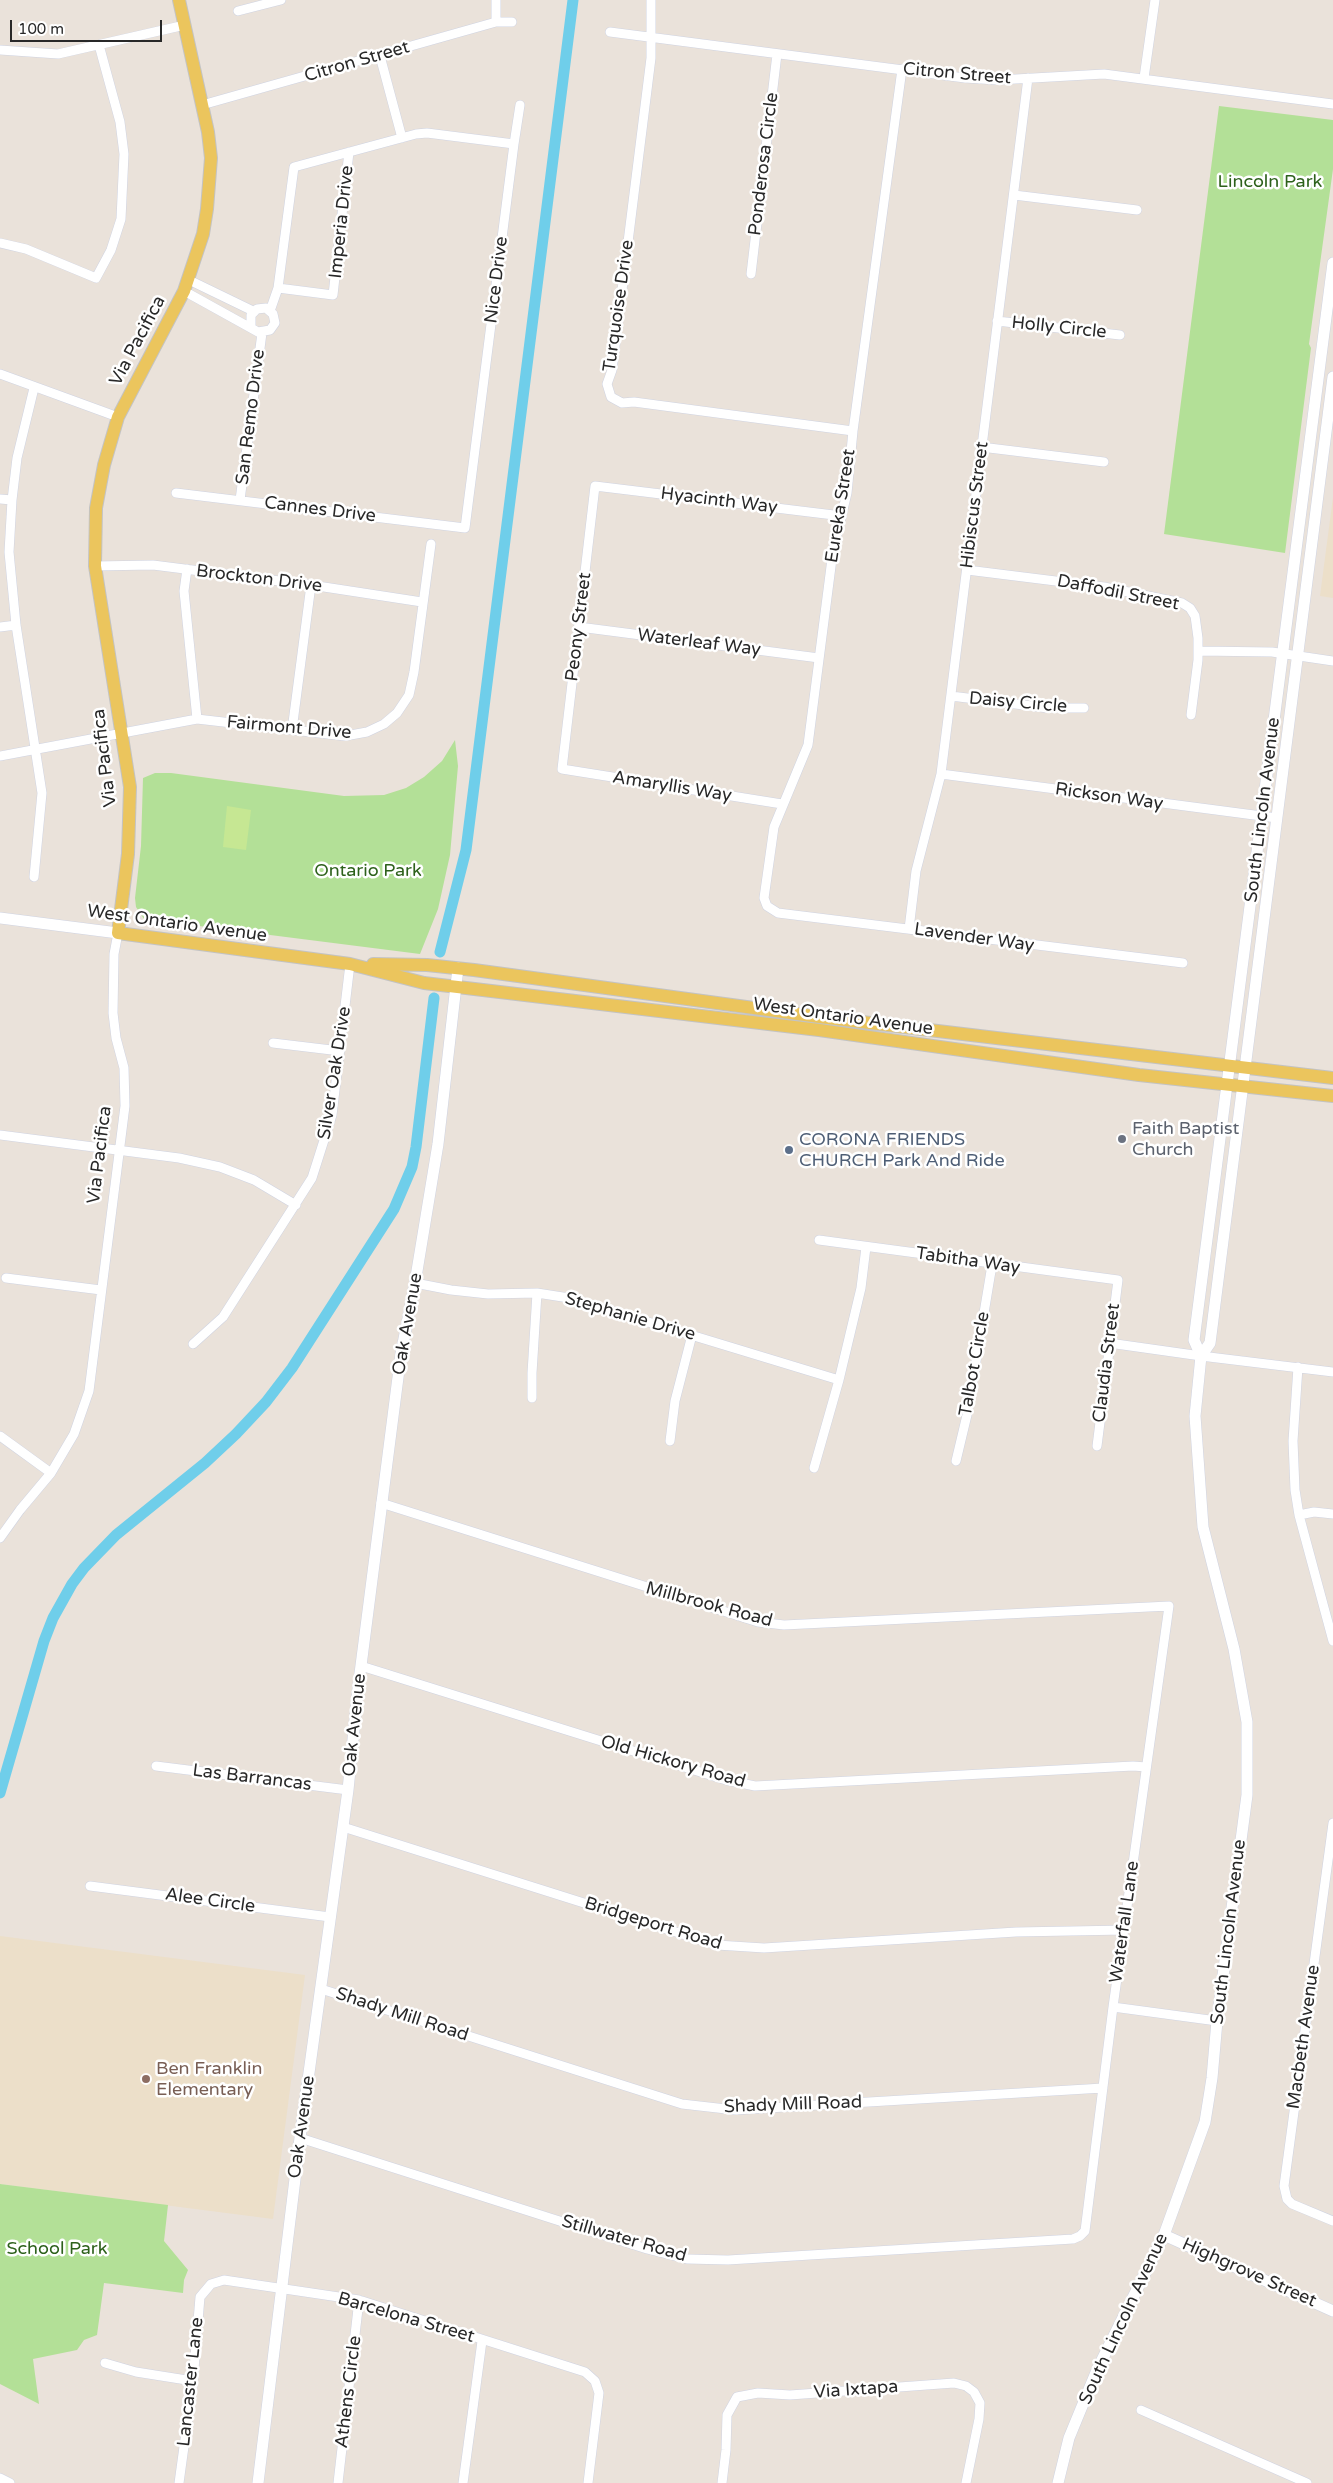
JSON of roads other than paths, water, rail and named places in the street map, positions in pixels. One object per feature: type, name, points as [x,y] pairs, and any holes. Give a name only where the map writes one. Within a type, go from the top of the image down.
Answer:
[{"type":"main road","name":"Via Pacifica","points":[[118,933],[128,854],[130,787],[95,566],[96,508],[104,465],[118,417],[187,285],[203,234],[210,179],[208,132],[179,0]]},
{"type":"main road","name":"South Lincoln Avenue","points":[[1201,1356],[1194,1340],[1333,263]]},
{"type":"main road","name":"South Lincoln Avenue","points":[[1058,2483],[1069,2438],[1097,2370],[1164,2235],[1205,2122],[1247,1795],[1247,1722],[1234,1649],[1203,1527],[1195,1416],[1201,1356],[1210,1343],[1333,377]]},
{"type":"main road","name":"West Ontario Avenue","points":[[0,918],[350,964],[424,983],[750,1022],[1139,1075],[1333,1096]]},
{"type":"main road","name":"West Ontario Avenue","points":[[350,964],[427,965],[458,968],[820,1017],[1333,1078]]},
{"type":"main road","name":"Oak Avenue","points":[[258,2483],[300,2138],[348,1790],[381,1503],[401,1354],[438,1144],[458,968]]},
{"type":"main road","name":"Highgrove Street","points":[[1164,2235],[1333,2310]]},
{"type":"street","points":[[238,11],[281,0]]},
{"type":"street","points":[[496,0],[496,22]]},
{"type":"street","name":"Turquoise Drive","points":[[651,0],[651,58],[612,370],[607,384],[611,397],[622,403],[634,402],[853,431]]},
{"type":"street","points":[[1144,78],[1155,0]]},
{"type":"street","name":"Citron Street","points":[[202,105],[496,22],[512,22]]},
{"type":"street","points":[[0,50],[58,54],[185,25]]},
{"type":"street","name":"Citron Street","points":[[610,32],[998,80],[1104,74],[1333,104]]},
{"type":"street","points":[[0,243],[26,249],[96,278],[111,250],[121,219],[124,189],[124,154],[120,122],[100,45]]},
{"type":"street","name":"Ponderosa Circle","points":[[751,274],[777,54]]},
{"type":"street","points":[[380,56],[402,138]]},
{"type":"street","name":"Eureka Street","points":[[766,906],[764,898],[774,827],[808,745],[833,550],[847,493],[853,431],[902,69]]},
{"type":"street","name":"Hibiscus Street","points":[[909,929],[916,871],[941,774],[1028,78]]},
{"type":"street","name":"Nice Drive","points":[[465,528],[520,105]]},
{"type":"street","points":[[187,285],[262,333],[270,330],[275,323],[270,311],[278,288],[294,167],[427,133],[514,144]]},
{"type":"street","name":"Imperia Drive","points":[[278,288],[333,295],[350,152]]},
{"type":"street","points":[[1014,195],[1137,210]]},
{"type":"street","points":[[187,285],[253,311],[262,308],[270,311]]},
{"type":"street","points":[[251,327],[249,319],[253,311]]},
{"type":"street","name":"Holly Circle","points":[[997,322],[1120,336]]},
{"type":"street","name":"San Remo Drive","points":[[240,500],[262,333]]},
{"type":"street","points":[[0,374],[34,388],[118,417]]},
{"type":"street","points":[[34,388],[17,458],[9,552],[16,625],[42,793],[34,877]]},
{"type":"street","points":[[981,447],[1104,462]]},
{"type":"street","name":"Hyacinth Way","points":[[595,486],[842,516]]},
{"type":"street","name":"Peony Street","points":[[562,769],[595,486]]},
{"type":"street","name":"Cannes Drive","points":[[176,493],[465,528]]},
{"type":"street","points":[[0,499],[12,500]]},
{"type":"street","name":"Fairmont Drive","points":[[0,756],[197,719],[345,736],[367,732],[384,724],[397,713],[409,695],[414,672],[431,544]]},
{"type":"street","name":"Brockton Drive","points":[[95,566],[153,565],[311,585],[422,602]]},
{"type":"street","points":[[187,569],[184,591],[185,615],[192,655],[197,719]]},
{"type":"street","name":"Daffodil Street","points":[[967,570],[1104,587],[1182,603],[1190,608],[1195,616],[1199,651],[1191,715]]},
{"type":"street","points":[[292,730],[311,585]]},
{"type":"street","points":[[0,627],[16,625]]},
{"type":"street","name":"Waterleaf Way","points":[[579,627],[819,658]]},
{"type":"street","points":[[1199,651],[1283,653],[1333,660]]},
{"type":"street","name":"Daisy Circle","points":[[951,696],[1048,708],[1084,708]]},
{"type":"street","name":"Amaryllis Way","points":[[562,769],[782,804]]},
{"type":"street","name":"Rickson Way","points":[[941,774],[1277,818]]},
{"type":"street","name":"Lavender Way","points":[[766,906],[778,913],[1118,957],[1183,963]]},
{"type":"street","name":"Via Pacifica","points":[[0,1538],[51,1473],[74,1434],[89,1391],[125,1106],[124,1068],[116,1038],[113,1013],[114,954],[118,933]]},
{"type":"street","name":"Silver Oak Drive","points":[[193,1344],[224,1317],[312,1178],[325,1144],[332,1116],[350,964]]},
{"type":"street","points":[[273,1043],[340,1051]]},
{"type":"street","points":[[0,1136],[178,1158],[236,1172],[296,1205]]},
{"type":"street","name":"Tabitha Way","points":[[819,1240],[992,1265],[1118,1280]]},
{"type":"street","points":[[814,1468],[839,1380],[861,1288],[866,1246]]},
{"type":"street","name":"Talbot Circle","points":[[956,1461],[967,1415],[992,1265]]},
{"type":"street","points":[[6,1278],[101,1290]]},
{"type":"street","name":"Claudia Street","points":[[1097,1446],[1118,1280]]},
{"type":"street","name":"Stephanie Drive","points":[[415,1283],[451,1290],[488,1294],[537,1293],[569,1298],[839,1380]]},
{"type":"street","points":[[532,1398],[537,1293]]},
{"type":"street","points":[[670,1441],[675,1401],[692,1335]]},
{"type":"street","points":[[1109,1343],[1333,1372]]},
{"type":"street","points":[[1298,1367],[1293,1441],[1295,1490],[1299,1515],[1333,1641]]},
{"type":"street","points":[[0,1436],[51,1473]]},
{"type":"street","name":"Millbrook Road","points":[[381,1503],[758,1622],[784,1625],[1169,1606]]},
{"type":"street","points":[[1299,1515],[1314,1512],[1333,1514]]},
{"type":"street","name":"Waterfall Lane","points":[[1080,2236],[1085,2231],[1112,2007],[1169,1606]]},
{"type":"street","name":"Old Hickory Road","points":[[361,1666],[726,1780],[755,1786],[1146,1767]]},
{"type":"street","name":"Las Barrancas","points":[[156,1766],[348,1790]]},
{"type":"street","name":"Macbeth Avenue","points":[[1333,1823],[1284,2186],[1287,2199],[1292,2204],[1333,2221]]},
{"type":"street","name":"Bridgeport Road","points":[[343,1827],[717,1945],[764,1948],[1016,1932],[1124,1930]]},
{"type":"street","name":"Alee Circle","points":[[90,1886],[330,1917]]},
{"type":"street","name":"Shady Mill Road","points":[[321,1989],[682,2104],[734,2110],[1103,2088]]},
{"type":"street","points":[[1112,2007],[1217,2021]]},
{"type":"street","name":"Stillwater Road","points":[[300,2138],[647,2249],[687,2259],[728,2260],[1064,2240],[1080,2236]]},
{"type":"street","name":"Barcelona Street","points":[[210,2284],[224,2280],[359,2300],[482,2341],[585,2372],[595,2381],[599,2393],[588,2483]]},
{"type":"street","name":"Lancaster Lane","points":[[179,2483],[193,2381],[200,2298],[210,2284]]},
{"type":"street","name":"Athens Circle","points":[[338,2483],[359,2300]]},
{"type":"street","points":[[463,2483],[482,2341]]},
{"type":"street","points":[[104,2362],[136,2372],[193,2381]]},
{"type":"street","name":"Via Ixtapa","points":[[722,2483],[726,2450],[727,2415],[737,2397],[758,2393],[790,2395],[954,2383],[966,2386],[974,2392],[980,2403],[979,2419],[966,2483]]},
{"type":"street","points":[[1141,2410],[1307,2483]]},
{"type":"street","points":[[0,2478],[10,2483]]},
{"type":"waterway","points":[[440,952],[466,850],[573,0]]},
{"type":"waterway","points":[[0,1793],[44,1641],[53,1618],[72,1584],[84,1568],[116,1535],[205,1463],[266,1402],[292,1368],[394,1209],[412,1167],[416,1147],[434,998]]},
{"type":"place","name":"Faith Baptist Church","points":[[1122,1139]]},
{"type":"place","name":"CORONA FRIENDS CHURCH Park And Ride","points":[[789,1150]]},
{"type":"place","name":"Ben Franklin Elementary","points":[[146,2079]]},
{"type":"park label","name":"Lincoln Park","points":[[1270,182]]},
{"type":"park label","name":"Ontario Park","points":[[368,871]]},
{"type":"park label","name":"School Park","points":[[57,2249]]}]
